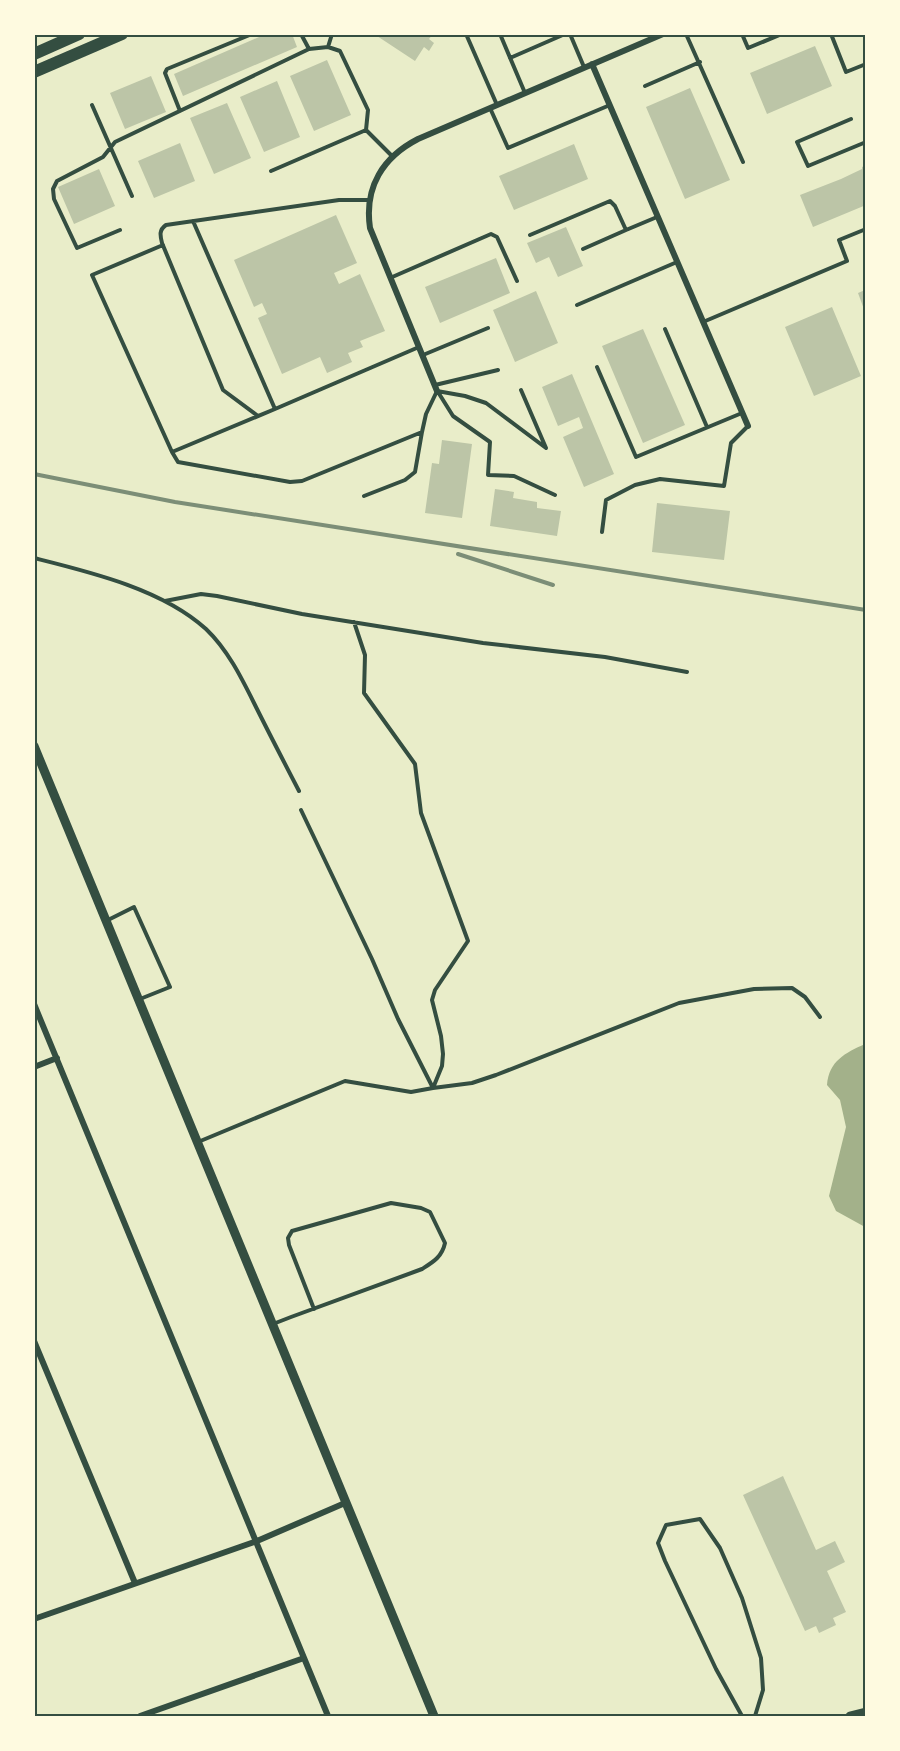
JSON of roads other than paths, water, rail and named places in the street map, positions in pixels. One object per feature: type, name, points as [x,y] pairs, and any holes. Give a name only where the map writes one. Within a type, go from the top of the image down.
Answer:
[{"type":"highway","points":[[34,54],[79,34]]},
{"type":"highway","points":[[34,72],[122,34]]},
{"type":"street","points":[[436,388],[370,228],[369,200],[380,172],[392,156],[418,139],[663,34]]},
{"type":"street","points":[[592,64],[748,426]]},
{"type":"street","points":[[34,746],[434,1716]]},
{"type":"street","points":[[34,1004],[328,1716]]},
{"type":"street","points":[[34,1067],[57,1058]]},
{"type":"street","points":[[34,1341],[135,1583]]},
{"type":"street","points":[[34,1619],[257,1541],[345,1503]]},
{"type":"street","points":[[140,1716],[304,1658]]},
{"type":"street","points":[[850,1716],[866,1712]]},
{"type":"lane","points":[[180,111],[165,73],[167,69],[252,34]]},
{"type":"lane","points":[[301,34],[309,50]]},
{"type":"lane","points":[[328,47],[332,34]]},
{"type":"lane","points":[[466,34],[508,148],[610,105]]},
{"type":"lane","points":[[500,34],[525,93]]},
{"type":"lane","points":[[510,58],[568,34],[584,67]]},
{"type":"lane","points":[[686,34],[742,162]]},
{"type":"lane","points":[[742,34],[748,48],[782,34]]},
{"type":"lane","points":[[831,34],[846,72],[866,64]]},
{"type":"lane","points":[[120,230],[77,248],[54,199],[53,189],[57,181],[103,157],[116,142],[309,50],[328,47],[340,51],[368,110],[366,130]]},
{"type":"lane","points":[[645,86],[700,62]]},
{"type":"lane","points":[[92,105],[132,196]]},
{"type":"lane","points":[[851,119],[797,142],[808,166],[866,142]]},
{"type":"lane","points":[[366,130],[392,156]]},
{"type":"lane","points":[[272,171],[366,130]]},
{"type":"lane","points":[[258,416],[223,390],[160,235],[161,228],[166,225],[339,200],[369,200]]},
{"type":"lane","points":[[530,235],[610,201],[615,206],[626,230]]},
{"type":"lane","points":[[583,249],[658,217]]},
{"type":"lane","points":[[193,221],[275,409]]},
{"type":"lane","points":[[703,322],[847,261],[839,240],[866,230]]},
{"type":"lane","points":[[389,278],[491,234],[497,237],[517,281]]},
{"type":"lane","points":[[164,245],[92,275],[178,462],[290,482],[302,481],[422,432]]},
{"type":"lane","points":[[577,305],[677,262]]},
{"type":"lane","points":[[422,355],[488,328]]},
{"type":"lane","points":[[665,329],[708,427]]},
{"type":"lane","points":[[172,452],[419,347]]},
{"type":"lane","points":[[597,368],[636,457],[742,413]]},
{"type":"lane","points":[[436,388],[498,370]]},
{"type":"lane","points":[[436,388],[486,403],[546,448],[521,390]]},
{"type":"lane","points":[[364,496],[405,480],[415,472],[426,414],[436,388]]},
{"type":"lane","points":[[436,388],[453,416],[490,442],[488,475],[514,476],[555,495]]},
{"type":"lane","points":[[602,532],[606,500],[635,485],[660,479],[724,486],[732,443],[748,426]]},
{"type":"lane","points":[[34,558],[111,579],[165,601],[206,630],[227,654],[241,677],[299,791]]},
{"type":"lane","points":[[165,601],[201,594],[483,643],[605,657],[687,672]]},
{"type":"lane","points":[[354,622],[366,655],[364,693],[415,764],[420,813],[468,941],[435,990],[432,1000],[441,1036],[442,1054],[442,1066],[433,1088]]},
{"type":"lane","points":[[301,810],[398,1019],[433,1088]]},
{"type":"lane","points":[[107,921],[134,907],[170,987],[140,999]]},
{"type":"lane","points":[[198,1142],[345,1081],[411,1092],[449,1084],[472,1083],[679,1003],[754,989],[792,988],[805,997],[820,1017]]},
{"type":"lane","points":[[273,1324],[314,1309],[422,1269],[437,1259],[443,1252],[445,1243],[430,1212],[421,1208],[391,1203],[292,1231],[288,1238],[289,1245],[314,1309]]},
{"type":"lane","points":[[742,1716],[716,1668],[665,1561],[658,1543],[666,1525],[700,1519],[720,1548],[742,1598],[761,1658],[763,1690],[755,1716]]},
{"type":"railway","points":[[34,474],[175,502],[866,610]]},
{"type":"railway","points":[[458,554],[553,585]]}]
